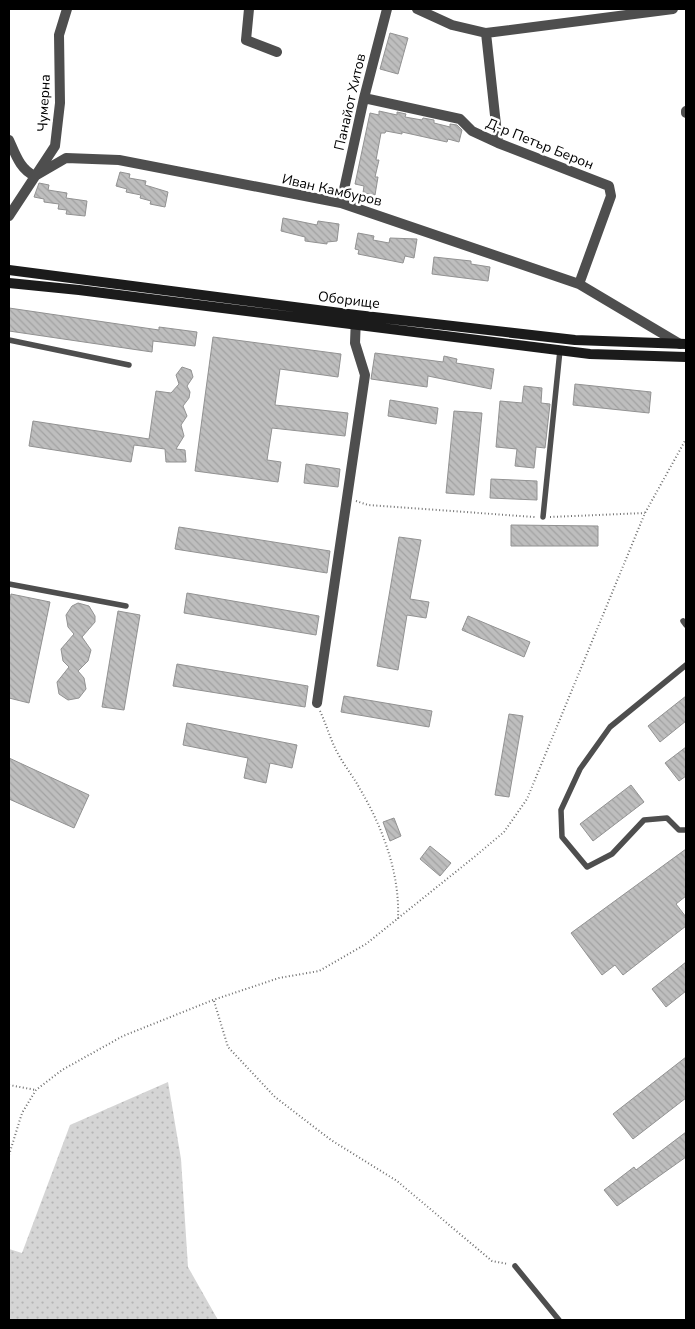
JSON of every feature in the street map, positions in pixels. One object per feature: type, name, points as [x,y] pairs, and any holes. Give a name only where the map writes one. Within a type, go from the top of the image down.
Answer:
[{"type":"main road","name":"Оборище","points":[[9,270],[590,354],[686,357]]},
{"type":"main road","name":"Оборище","points":[[9,283],[356,320],[575,340],[683,344]]},
{"type":"street","name":"Чумерна","points":[[9,216],[55,146],[60,103],[59,35],[67,9]]},
{"type":"street","points":[[249,9],[246,40],[277,52]]},
{"type":"street","name":"Панайот Хитов","points":[[341,203],[364,98],[387,9]]},
{"type":"street","points":[[417,9],[452,25],[486,34],[673,9]]},
{"type":"street","points":[[486,34],[498,143]]},
{"type":"street","name":"Д-р Петър Берон","points":[[364,98],[460,119],[472,131],[498,143],[609,186],[611,196],[579,284]]},
{"type":"street","points":[[9,140],[18,160],[28,173],[35,176]]},
{"type":"street","name":"Иван Камбуров","points":[[35,176],[66,158],[119,160],[341,203],[579,284],[683,344]]},
{"type":"street","points":[[317,703],[349,498],[365,375],[355,343],[356,320]]},
{"type":"lane","points":[[9,340],[129,365]]},
{"type":"lane","points":[[543,517],[560,350]]},
{"type":"lane","points":[[9,584],[126,606]]},
{"type":"lane","points":[[686,665],[610,727],[580,769],[561,810],[562,837],[587,867],[612,854],[644,820],[667,818],[678,830],[686,830]]},
{"type":"lane","points":[[515,1266],[559,1320]]},
{"type":"path","points":[[9,1155],[22,1113],[36,1090],[62,1070],[123,1036],[213,1000],[279,978],[319,971],[366,944],[504,832],[527,799],[645,513],[686,439]]},
{"type":"path","points":[[349,498],[368,505],[543,517],[645,513]]},
{"type":"path","points":[[317,703],[336,751],[361,790],[379,828],[392,865],[399,901],[398,919]]},
{"type":"path","points":[[213,1000],[228,1047],[275,1096],[331,1140],[398,1181],[492,1261],[515,1266]]},
{"type":"path","points":[[9,1086],[36,1090]]},
{"type":"shaded area","points":[[168,1082],[181,1159],[188,1267],[218,1320],[9,1320],[9,1249],[22,1253],[70,1125]]},
{"type":"building","points":[[390,33],[408,38],[398,74],[380,69]]},
{"type":"building","points":[[379,111],[397,115],[397,112],[406,114],[405,117],[422,120],[423,118],[434,120],[434,123],[450,127],[450,124],[457,125],[462,130],[459,142],[448,139],[447,142],[402,132],[402,134],[386,131],[381,133],[376,160],[379,160],[375,177],[378,177],[375,195],[363,193],[364,186],[355,184],[370,113],[379,115]]},
{"type":"building","points":[[120,172],[130,174],[129,178],[146,181],[145,185],[168,192],[165,207],[150,204],[151,201],[140,198],[141,195],[126,192],[127,189],[116,186]]},
{"type":"building","points":[[39,183],[49,185],[48,190],[67,193],[66,198],[87,201],[85,216],[66,214],[67,210],[58,209],[59,204],[44,202],[44,199],[34,197]]},
{"type":"building","points":[[283,218],[317,225],[318,221],[339,224],[337,241],[327,242],[327,244],[305,241],[305,237],[281,231]]},
{"type":"building","points":[[358,233],[374,236],[373,240],[389,243],[390,238],[417,239],[414,258],[405,256],[403,263],[358,254],[359,250],[355,249]]},
{"type":"building","points":[[434,257],[471,261],[471,264],[490,267],[488,281],[432,274]]},
{"type":"building","points":[[9,308],[159,330],[159,327],[197,332],[195,346],[153,341],[152,352],[9,331]]},
{"type":"building","points":[[213,337],[341,354],[338,377],[280,369],[275,405],[348,413],[345,436],[272,428],[267,460],[281,462],[278,482],[195,471]]},
{"type":"building","points":[[375,353],[443,362],[444,356],[457,359],[456,363],[494,369],[491,389],[428,376],[427,387],[371,379]]},
{"type":"building","points":[[182,367],[191,370],[193,377],[187,386],[190,392],[189,398],[183,406],[187,416],[181,425],[184,436],[176,449],[185,450],[186,462],[166,462],[165,449],[134,445],[131,462],[29,446],[33,421],[149,439],[156,391],[171,393],[179,384],[176,375]]},
{"type":"building","points":[[575,384],[651,392],[649,413],[573,405]]},
{"type":"building","points":[[524,386],[542,388],[541,403],[550,404],[545,448],[536,447],[534,468],[515,466],[517,449],[496,447],[500,401],[522,403]]},
{"type":"building","points":[[390,400],[438,408],[436,424],[388,416]]},
{"type":"building","points":[[454,411],[482,413],[474,495],[446,493]]},
{"type":"building","points":[[306,464],[340,469],[338,487],[304,483]]},
{"type":"building","points":[[491,479],[537,481],[537,500],[490,498]]},
{"type":"building","points":[[511,525],[598,526],[598,546],[511,546]]},
{"type":"building","points":[[179,527],[330,551],[327,573],[175,549]]},
{"type":"building","points":[[399,537],[421,540],[410,599],[429,602],[426,618],[407,615],[398,670],[377,666]]},
{"type":"building","points":[[187,593],[319,616],[316,635],[184,613]]},
{"type":"building","points":[[11,594],[50,602],[29,703],[9,698],[9,605]]},
{"type":"building","points":[[78,603],[89,606],[95,616],[95,622],[82,637],[91,650],[88,661],[78,671],[84,678],[86,689],[79,698],[68,700],[59,694],[57,682],[69,667],[63,661],[61,649],[74,634],[68,627],[66,615],[72,606]]},
{"type":"building","points":[[118,611],[140,615],[124,710],[102,707]]},
{"type":"building","points":[[468,616],[530,642],[524,657],[462,630]]},
{"type":"building","points":[[177,664],[308,686],[305,707],[173,686]]},
{"type":"building","points":[[344,696],[432,711],[429,727],[341,712]]},
{"type":"building","points":[[686,696],[686,721],[660,742],[648,726]]},
{"type":"building","points":[[509,714],[523,716],[509,797],[495,795]]},
{"type":"building","points":[[187,723],[297,745],[292,768],[270,763],[266,783],[244,778],[248,758],[183,745]]},
{"type":"building","points":[[686,747],[686,776],[679,781],[665,763]]},
{"type":"building","points":[[9,758],[89,795],[74,828],[9,799]]},
{"type":"building","points":[[631,785],[644,802],[593,841],[580,824]]},
{"type":"building","points":[[394,818],[401,836],[390,841],[383,822]]},
{"type":"building","points":[[430,846],[451,863],[440,876],[420,859]]},
{"type":"building","points":[[686,849],[686,896],[676,904],[686,917],[686,926],[623,975],[615,965],[602,975],[571,933]]},
{"type":"building","points":[[686,962],[686,991],[666,1007],[652,989]]},
{"type":"building","points":[[686,1057],[686,1098],[633,1139],[613,1114]]},
{"type":"building","points":[[686,1132],[686,1157],[617,1206],[604,1190],[634,1167],[636,1170]]}]
